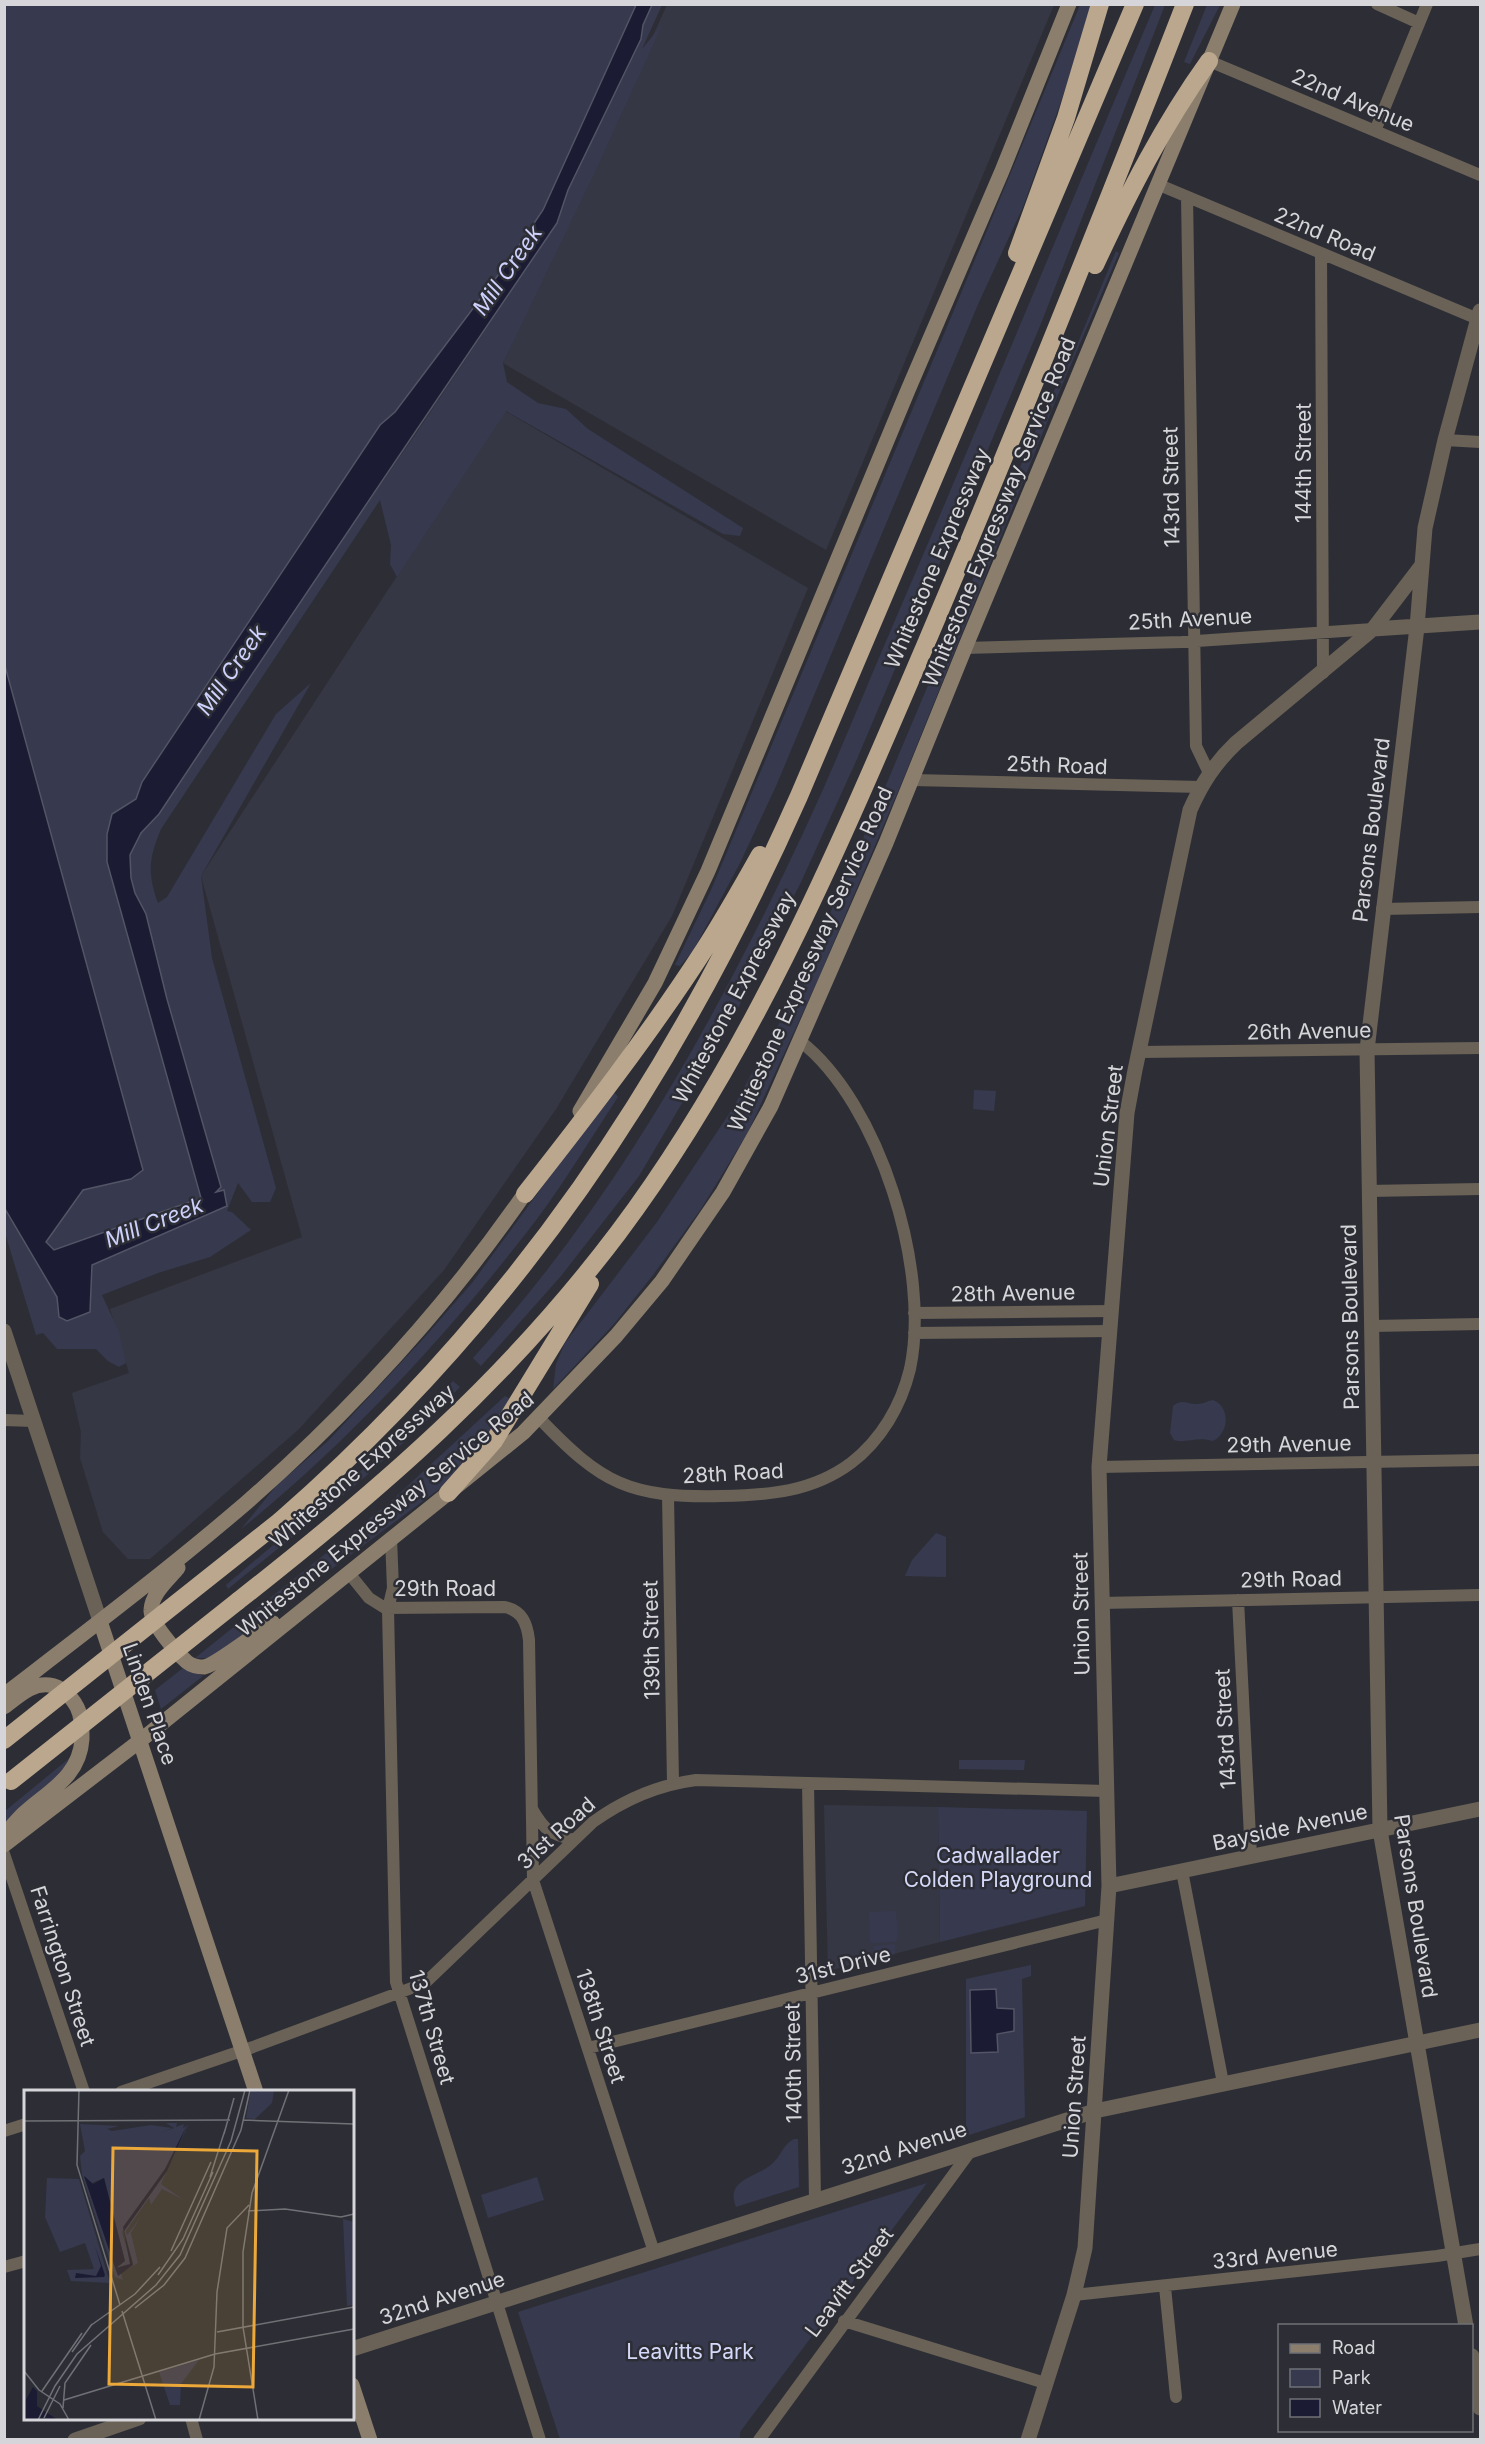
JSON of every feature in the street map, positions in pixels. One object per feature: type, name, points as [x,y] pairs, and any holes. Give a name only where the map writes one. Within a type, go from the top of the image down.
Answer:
[{"type":"highway","points":[[938,470],[1061,133],[1100,4]]},
{"type":"highway","name":"Whitestone Expressway","points":[[4,1740],[280,1521],[370,1438],[462,1342],[528,1261],[589,1177],[662,1064],[712,974],[760,880],[938,470],[1135,4]]},
{"type":"highway","name":"Whitestone Expressway","points":[[8,1784],[363,1501],[465,1408],[523,1347],[577,1285],[653,1183],[699,1113],[730,1059],[821,882],[869,778],[991,490],[1109,200],[1185,4]]},
{"type":"highway","points":[[991,490],[1124,203],[1170,118],[1209,61]]},
{"type":"highway","points":[[525,1194],[608,1089],[695,964],[720,925],[815,757]]},
{"type":"highway","points":[[448,1493],[481,1458],[498,1435],[542,1359],[653,1183]]},
{"type":"main road","points":[[4,1695],[199,1542],[294,1459],[367,1386],[449,1293],[525,1194],[571,1126],[625,1037],[664,965],[699,890],[1002,171],[1069,4]]},
{"type":"main road","name":"Whitestone Expressway Service Road","points":[[4,1845],[141,1740],[539,1418],[635,1314],[681,1254],[723,1192],[756,1135],[800,1041],[913,780],[965,648],[1233,4]]},
{"type":"main road","points":[[199,1542],[158,1592],[151,1610],[155,1623],[190,1664],[201,1667],[213,1664],[255,1633],[305,1606]]},
{"type":"main road","name":"Linden Place","points":[[100,1621],[256,2090]]},
{"type":"main road","points":[[4,1707],[33,1687],[46,1685],[58,1687],[69,1695],[76,1705],[81,1717],[82,1731],[81,1750],[73,1769],[18,1819],[4,1838]]},
{"type":"main road","points":[[354,2391],[370,2439]]},
{"type":"street","points":[[1377,4],[1419,23]]},
{"type":"street","points":[[1375,130],[1427,4]]},
{"type":"street","name":"22nd Avenue","points":[[1209,61],[1480,175]]},
{"type":"street","name":"22nd Road","points":[[1157,184],[1321,253],[1479,315]]},
{"type":"street","name":"143rd Street","points":[[1186,196],[1196,746],[1209,773]]},
{"type":"street","name":"144th Street","points":[[1321,253],[1323,673]]},
{"type":"street","name":"Parsons Boulevard","points":[[1466,2324],[1380,1830],[1367,1050],[1417,627],[1425,528],[1445,440],[1479,315]]},
{"type":"street","points":[[1445,440],[1480,442]]},
{"type":"street","name":"Union Street","points":[[1028,2439],[1074,2295],[1085,2248],[1109,1886],[1099,1467],[1127,1113],[1139,1052],[1190,810],[1200,787],[1209,773],[1236,743],[1323,673],[1373,629],[1422,565]]},
{"type":"street","name":"25th Avenue","points":[[965,648],[1193,641],[1480,621]]},
{"type":"street","name":"25th Road","points":[[913,780],[1200,787]]},
{"type":"street","points":[[1382,909],[1480,907]]},
{"type":"street","name":"28th Road","points":[[539,1418],[573,1452],[610,1479],[637,1490],[700,1497],[779,1493],[807,1486],[842,1469],[873,1442],[892,1415],[910,1369],[914,1333],[907,1242],[898,1206],[882,1161],[846,1094],[825,1066],[800,1041]]},
{"type":"street","name":"26th Avenue","points":[[1139,1052],[1480,1048]]},
{"type":"street","points":[[1368,1191],[1480,1189]]},
{"type":"street","name":"28th Avenue","points":[[914,1313],[1112,1311]]},
{"type":"street","points":[[1371,1326],[1480,1324]]},
{"type":"street","name":"Linden Place","points":[[4,1331],[100,1621]]},
{"type":"street","name":"28th Avenue","points":[[914,1333],[1111,1331]]},
{"type":"street","points":[[4,1420],[34,1421]]},
{"type":"street","name":"29th Avenue","points":[[1099,1467],[1480,1460]]},
{"type":"street","name":"139th Street","points":[[668,1495],[673,1783]]},
{"type":"street","name":"137th Street","points":[[392,1538],[392,1592],[388,1609],[394,1968],[400,1994],[540,2439]]},
{"type":"street","name":"29th Road","points":[[348,1572],[371,1600],[388,1609],[502,1606],[519,1613]]},
{"type":"street","name":"29th Road","points":[[1101,1603],[1480,1595]]},
{"type":"street","name":"143rd Street","points":[[1238,1600],[1251,1856]]},
{"type":"street","name":"138th Street","points":[[519,1613],[526,1624],[529,1640],[533,1880],[654,2252]]},
{"type":"street","name":"31st Road","points":[[124,2090],[400,1994],[425,1983],[593,1822],[614,1807],[646,1792],[673,1783],[696,1780],[1106,1791]]},
{"type":"street","name":"140th Street","points":[[808,1783],[815,2199]]},
{"type":"street","points":[[531,1809],[551,1834],[574,1840]]},
{"type":"street","name":"Bayside Avenue","points":[[1109,1886],[1480,1809]]},
{"type":"street","name":"Farrington Street","points":[[4,1854],[84,2090]]},
{"type":"street","points":[[1182,1871],[1223,2083]]},
{"type":"street","name":"31st Drive","points":[[588,2048],[1107,1920]]},
{"type":"street","name":"32nd Avenue","points":[[354,2348],[973,2148],[1095,2111],[1480,2030]]},
{"type":"street","points":[[4,2131],[24,2125]]},
{"type":"street","name":"Leavitt Street","points":[[762,2439],[844,2321],[973,2148]]},
{"type":"street","name":"33rd Avenue","points":[[1074,2295],[1165,2287],[1454,2254],[1480,2249]]},
{"type":"street","points":[[4,2268],[24,2262]]},
{"type":"street","points":[[1165,2287],[1176,2397]]},
{"type":"street","points":[[844,2321],[1045,2383]]},
{"type":"street","points":[[1473,2362],[1480,2408]]},
{"type":"street","points":[[75,2439],[133,2420]]},
{"type":"street","points":[[191,2420],[197,2439]]},
{"type":"shaded area","points":[[667,5],[1054,5],[826,550],[503,363]]},
{"type":"shaded area","points":[[505,411],[808,588],[672,916],[556,1109],[444,1270],[298,1430],[150,1559],[128,1559],[103,1532],[80,1458],[81,1432],[72,1393],[129,1373],[110,1309],[302,1237],[201,876]]},
{"type":"shaded area","points":[[824,1805],[938,1807],[940,1942],[828,1971]]},
{"type":"green space","points":[[4,5],[636,5],[543,210],[508,262],[395,412],[380,425],[142,782],[136,799],[112,814],[107,862],[201,1199],[53,1250],[46,1242],[83,1190],[131,1179],[143,1169],[5,666]]},
{"type":"green space","points":[[652,5],[662,5],[642,49],[663,23],[593,176],[503,363],[507,382],[538,403],[566,409],[588,429],[743,528],[740,536],[723,534],[506,411],[397,577],[390,564],[391,545],[380,500],[161,829],[152,857],[152,883],[158,903],[167,897],[276,714],[311,683],[201,876],[212,958],[276,1188],[270,1202],[252,1202],[238,1183],[227,1211],[232,1212],[251,1230],[210,1257],[158,1273],[102,1295],[119,1332],[126,1363],[119,1367],[108,1361],[96,1349],[57,1349],[43,1333],[36,1335],[5,1233],[4,1209],[57,1297],[59,1317],[67,1321],[90,1312],[92,1265],[227,1206],[215,1193],[221,1187],[167,999],[146,914],[135,893],[131,878],[130,855],[141,833],[159,814],[299,602],[413,438],[557,223],[568,190],[637,49],[643,25]]},
{"type":"green space","points":[[1080,5],[1091,5],[1068,82],[1023,207],[979,302],[776,786],[740,863],[693,951],[680,966],[675,965],[711,890]]},
{"type":"green space","points":[[1155,5],[1165,5],[1040,326],[857,759],[801,882],[737,1010],[639,1176],[561,1276],[481,1366],[473,1358],[524,1299],[572,1237],[617,1173],[659,1107],[736,970],[771,900],[837,758]]},
{"type":"green space","points":[[1207,5],[1220,5],[1190,64],[1184,62]]},
{"type":"green space","points":[[1116,251],[1119,253],[1060,390],[902,782],[816,984],[748,1132],[701,1209],[653,1275],[614,1324],[553,1389],[556,1364],[565,1343],[657,1222],[733,1108],[793,998],[875,811],[1045,408],[1072,357]]},
{"type":"green space","points":[[974,1090],[996,1091],[994,1111],[973,1109]]},
{"type":"green space","points":[[615,1093],[618,1097],[558,1189],[537,1219],[470,1302],[360,1422],[241,1529],[277,1485],[328,1441],[472,1283],[608,1097]]},
{"type":"green space","points":[[453,1381],[460,1387],[405,1441],[347,1492],[228,1589],[226,1585],[369,1464]]},
{"type":"green space","points":[[505,1396],[512,1400],[493,1435],[450,1481],[220,1652],[209,1658],[195,1658],[389,1503]]},
{"type":"green space","points":[[1213,1400],[1223,1408],[1226,1420],[1218,1437],[1213,1441],[1174,1440],[1170,1433],[1173,1406],[1180,1402],[1200,1404]]},
{"type":"green space","points":[[936,1533],[946,1537],[946,1577],[905,1576],[912,1560]]},
{"type":"green space","points":[[183,1668],[203,1676],[161,1709],[155,1690]]},
{"type":"green space","points":[[77,1752],[57,1780],[5,1824],[5,1811]]},
{"type":"green space","points":[[959,1760],[1025,1760],[1024,1770],[959,1769]]},
{"type":"green space","name":"Cadwallader Colden Playground","points":[[938,1807],[1087,1811],[1085,1906],[940,1942]]},
{"type":"green space","points":[[896,1911],[898,1937],[896,1942],[870,1943],[869,1912]]},
{"type":"green space","points":[[895,1944],[895,1954],[874,1959],[873,1946]]},
{"type":"green space","points":[[1031,1965],[1031,1976],[1022,1979],[1025,2117],[966,2136],[966,1979]]},
{"type":"green space","points":[[798,2139],[799,2187],[736,2207],[734,2198],[738,2185],[772,2164],[787,2144]]},
{"type":"green space","points":[[537,2177],[544,2200],[488,2218],[481,2195]]},
{"type":"green space","name":"Leavitts Park","points":[[927,2183],[740,2432],[740,2439],[560,2439],[518,2312]]},
{"type":"water","name":"Mill Creek","points":[[636,5],[652,5],[643,25],[641,39],[568,190],[557,223],[159,814],[141,833],[130,855],[131,878],[135,893],[146,914],[167,999],[221,1187],[216,1192],[224,1190],[227,1206],[92,1265],[90,1312],[67,1321],[59,1317],[57,1297],[5,1209],[5,666],[143,1170],[131,1179],[83,1190],[46,1242],[54,1250],[201,1198],[107,862],[107,834],[112,814],[136,799],[142,782],[380,425],[395,412],[508,262],[543,210]]},
{"type":"water","points":[[996,1989],[997,2008],[1014,2009],[1014,2031],[997,2034],[998,2052],[971,2053],[970,1990]]}]
